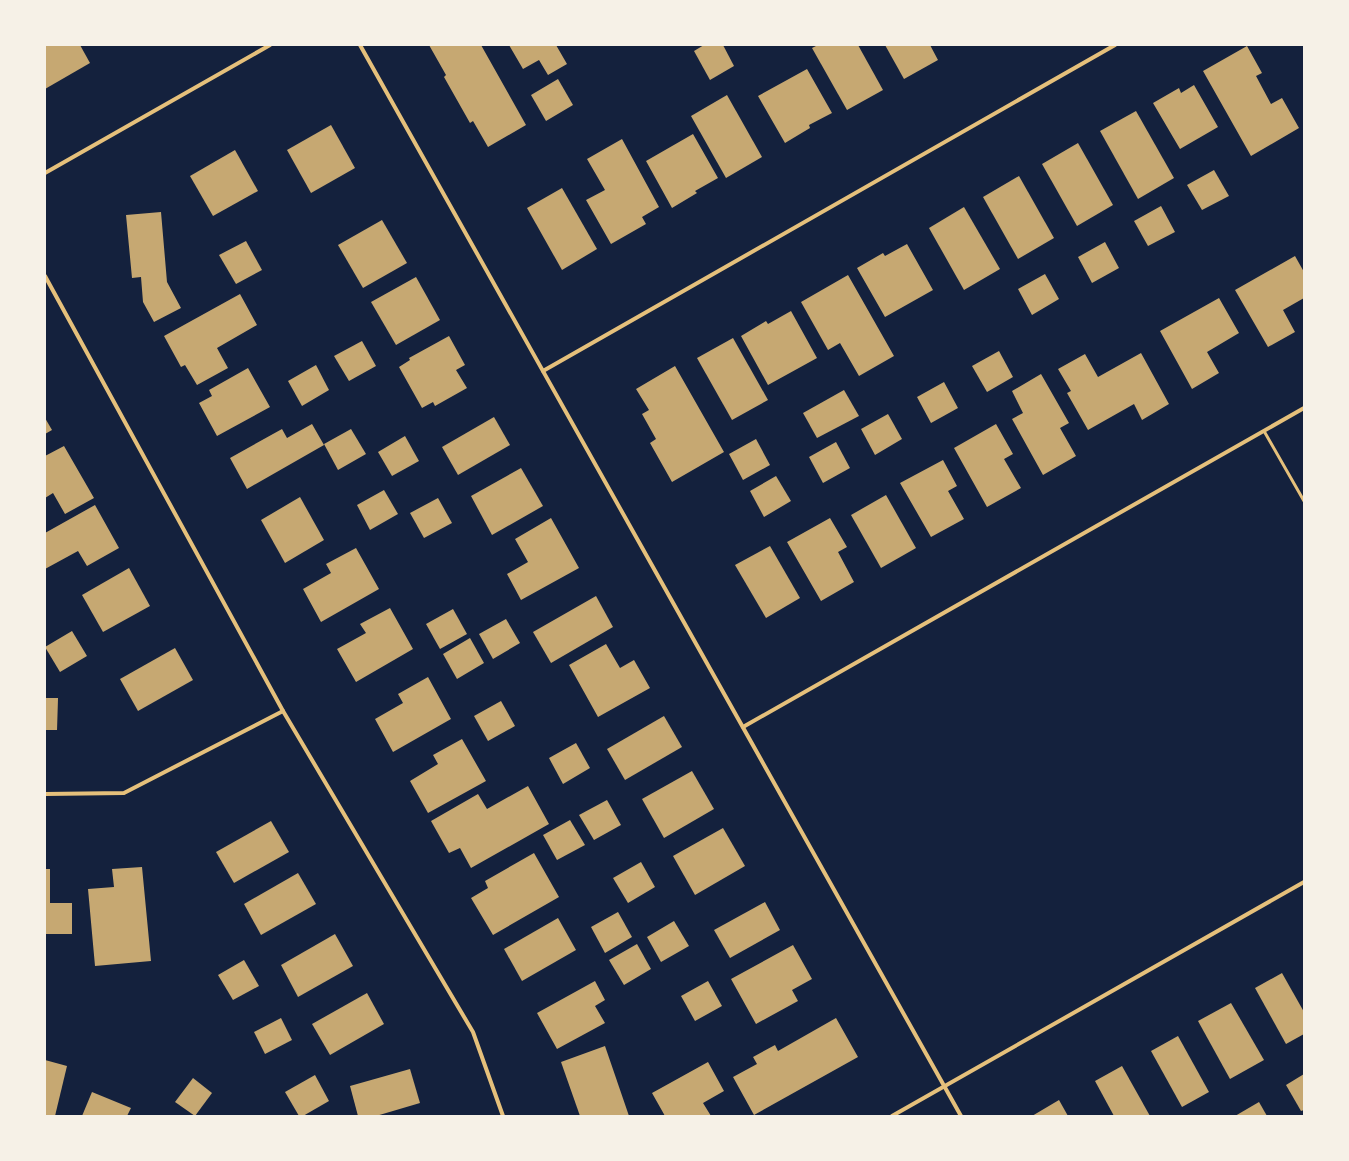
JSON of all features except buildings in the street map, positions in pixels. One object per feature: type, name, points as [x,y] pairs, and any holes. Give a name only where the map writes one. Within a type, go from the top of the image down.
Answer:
[{"type":"street","points":[[45,173],[270,45]]},
{"type":"street","points":[[360,45],[961,1116]]},
{"type":"street","points":[[543,371],[1115,45]]},
{"type":"street","points":[[45,276],[282,711],[473,1032],[502,1116]]},
{"type":"street","points":[[743,727],[1304,408]]},
{"type":"street","points":[[45,794],[124,793],[282,711]]},
{"type":"street","points":[[892,1116],[1304,882]]},
{"type":"lane","points":[[1264,431],[1304,502]]}]
